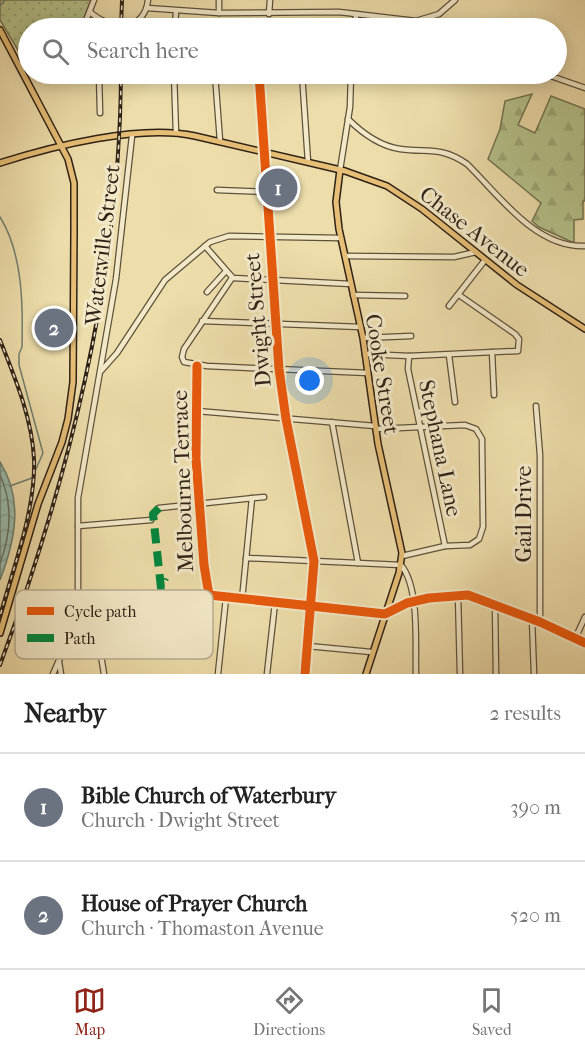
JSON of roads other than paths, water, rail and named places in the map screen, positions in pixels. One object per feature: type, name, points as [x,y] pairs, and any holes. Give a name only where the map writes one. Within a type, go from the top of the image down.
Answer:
[{"type":"main road","points":[[0,30],[18,59]]},
{"type":"main road","points":[[0,633],[38,504],[63,442],[71,397],[74,183],[70,165],[32,84]]},
{"type":"main road","name":"Chase Avenue","points":[[0,163],[61,144],[176,133],[220,141],[340,170],[375,181],[398,193],[522,290],[585,329]]},
{"type":"main road","name":"Cooke Street","points":[[340,170],[336,206],[341,238],[363,338],[375,427],[402,556],[366,674]]},
{"type":"street","points":[[87,18],[94,0]]},
{"type":"street","points":[[140,18],[147,8],[148,0]]},
{"type":"street","points":[[219,0],[219,13]]},
{"type":"street","points":[[269,14],[270,0]]},
{"type":"street","points":[[428,18],[438,14],[455,0]]},
{"type":"street","points":[[147,8],[219,13],[356,14],[401,18]]},
{"type":"street","points":[[176,10],[176,18]]},
{"type":"street","points":[[90,12],[102,18]]},
{"type":"street","points":[[356,14],[356,18]]},
{"type":"street","points":[[567,82],[585,88]]},
{"type":"street","points":[[99,84],[100,113]]},
{"type":"street","points":[[174,84],[176,133]]},
{"type":"street","points":[[216,84],[220,141]]},
{"type":"street","name":"Dwight Street","points":[[259,84],[279,369],[286,418],[314,561],[305,674]]},
{"type":"street","points":[[303,84],[308,162]]},
{"type":"street","name":"Cooke Street","points":[[340,170],[348,119],[350,84]]},
{"type":"street","points":[[348,119],[370,137],[391,146],[443,151],[455,156],[467,164],[535,230],[565,244],[585,246]]},
{"type":"street","name":"Waterville Street","points":[[79,590],[80,488],[104,354],[125,214],[132,136]]},
{"type":"street","points":[[217,190],[267,192]]},
{"type":"street","points":[[101,371],[114,358],[163,282],[205,246],[223,237],[341,238]]},
{"type":"street","points":[[205,246],[232,278],[351,284]]},
{"type":"street","points":[[345,256],[454,257],[476,252]]},
{"type":"street","points":[[449,306],[485,260]]},
{"type":"street","points":[[207,292],[226,272]]},
{"type":"street","points":[[232,278],[182,355],[184,362],[197,366],[368,373]]},
{"type":"street","points":[[353,295],[405,296]]},
{"type":"street","points":[[365,354],[409,356],[518,351],[519,339],[459,295]]},
{"type":"street","points":[[202,321],[360,327]]},
{"type":"street","points":[[363,338],[411,336]]},
{"type":"street","points":[[492,352],[494,395]]},
{"type":"street","points":[[104,354],[114,358]]},
{"type":"street","points":[[449,355],[455,402]]},
{"type":"street","name":"Stephana Lane","points":[[409,356],[408,369],[445,546]]},
{"type":"street","name":"Melbourne Terrace","points":[[197,366],[199,503],[204,573],[208,590]]},
{"type":"street","name":"Gail Drive","points":[[536,406],[540,455],[540,622]]},
{"type":"street","points":[[197,411],[375,427],[420,428],[465,425],[476,429],[482,439],[482,534],[475,543],[470,545],[445,546],[402,556]]},
{"type":"street","points":[[332,422],[358,562]]},
{"type":"street","points":[[159,508],[264,497]]},
{"type":"street","points":[[242,600],[252,498]]},
{"type":"street","points":[[78,526],[151,520]]},
{"type":"street","points":[[246,558],[401,565],[406,571],[414,601],[416,674]]},
{"type":"street","points":[[458,594],[460,674]]},
{"type":"street","points":[[218,674],[225,598],[385,614],[414,601],[458,594],[495,604],[585,643]]},
{"type":"street","name":"Melbourne Terrace","points":[[213,596],[225,598]]},
{"type":"street","points":[[267,674],[275,603]]},
{"type":"street","points":[[495,604],[496,674]]},
{"type":"street","points":[[575,639],[585,617]]},
{"type":"street","points":[[532,619],[534,674]]},
{"type":"street","points":[[308,646],[371,652]]},
{"type":"street","name":"Waterville Street","points":[[53,674],[59,659]]},
{"type":"street","points":[[102,659],[104,674]]},
{"type":"street","points":[[58,662],[61,674]]},
{"type":"water","points":[[0,462],[8,476],[12,491],[15,521],[10,550],[0,580]]},
{"type":"waterway","points":[[0,6],[5,0]]},
{"type":"waterway","points":[[0,217],[13,247],[20,280],[22,347],[19,354],[19,365],[43,453],[32,478],[10,486]]},
{"type":"railway","points":[[121,18],[122,0]]},
{"type":"railway","points":[[26,590],[69,448],[101,300],[112,225],[121,84]]},
{"type":"railway","points":[[0,340],[26,413],[34,459],[34,478],[28,518],[0,616]]},
{"type":"railway","points":[[0,665],[15,622]]},
{"type":"place","name":"Bible Church of Waterbury","points":[[278,188]]},
{"type":"place","name":"House of Prayer Church","points":[[54,328]]}]
